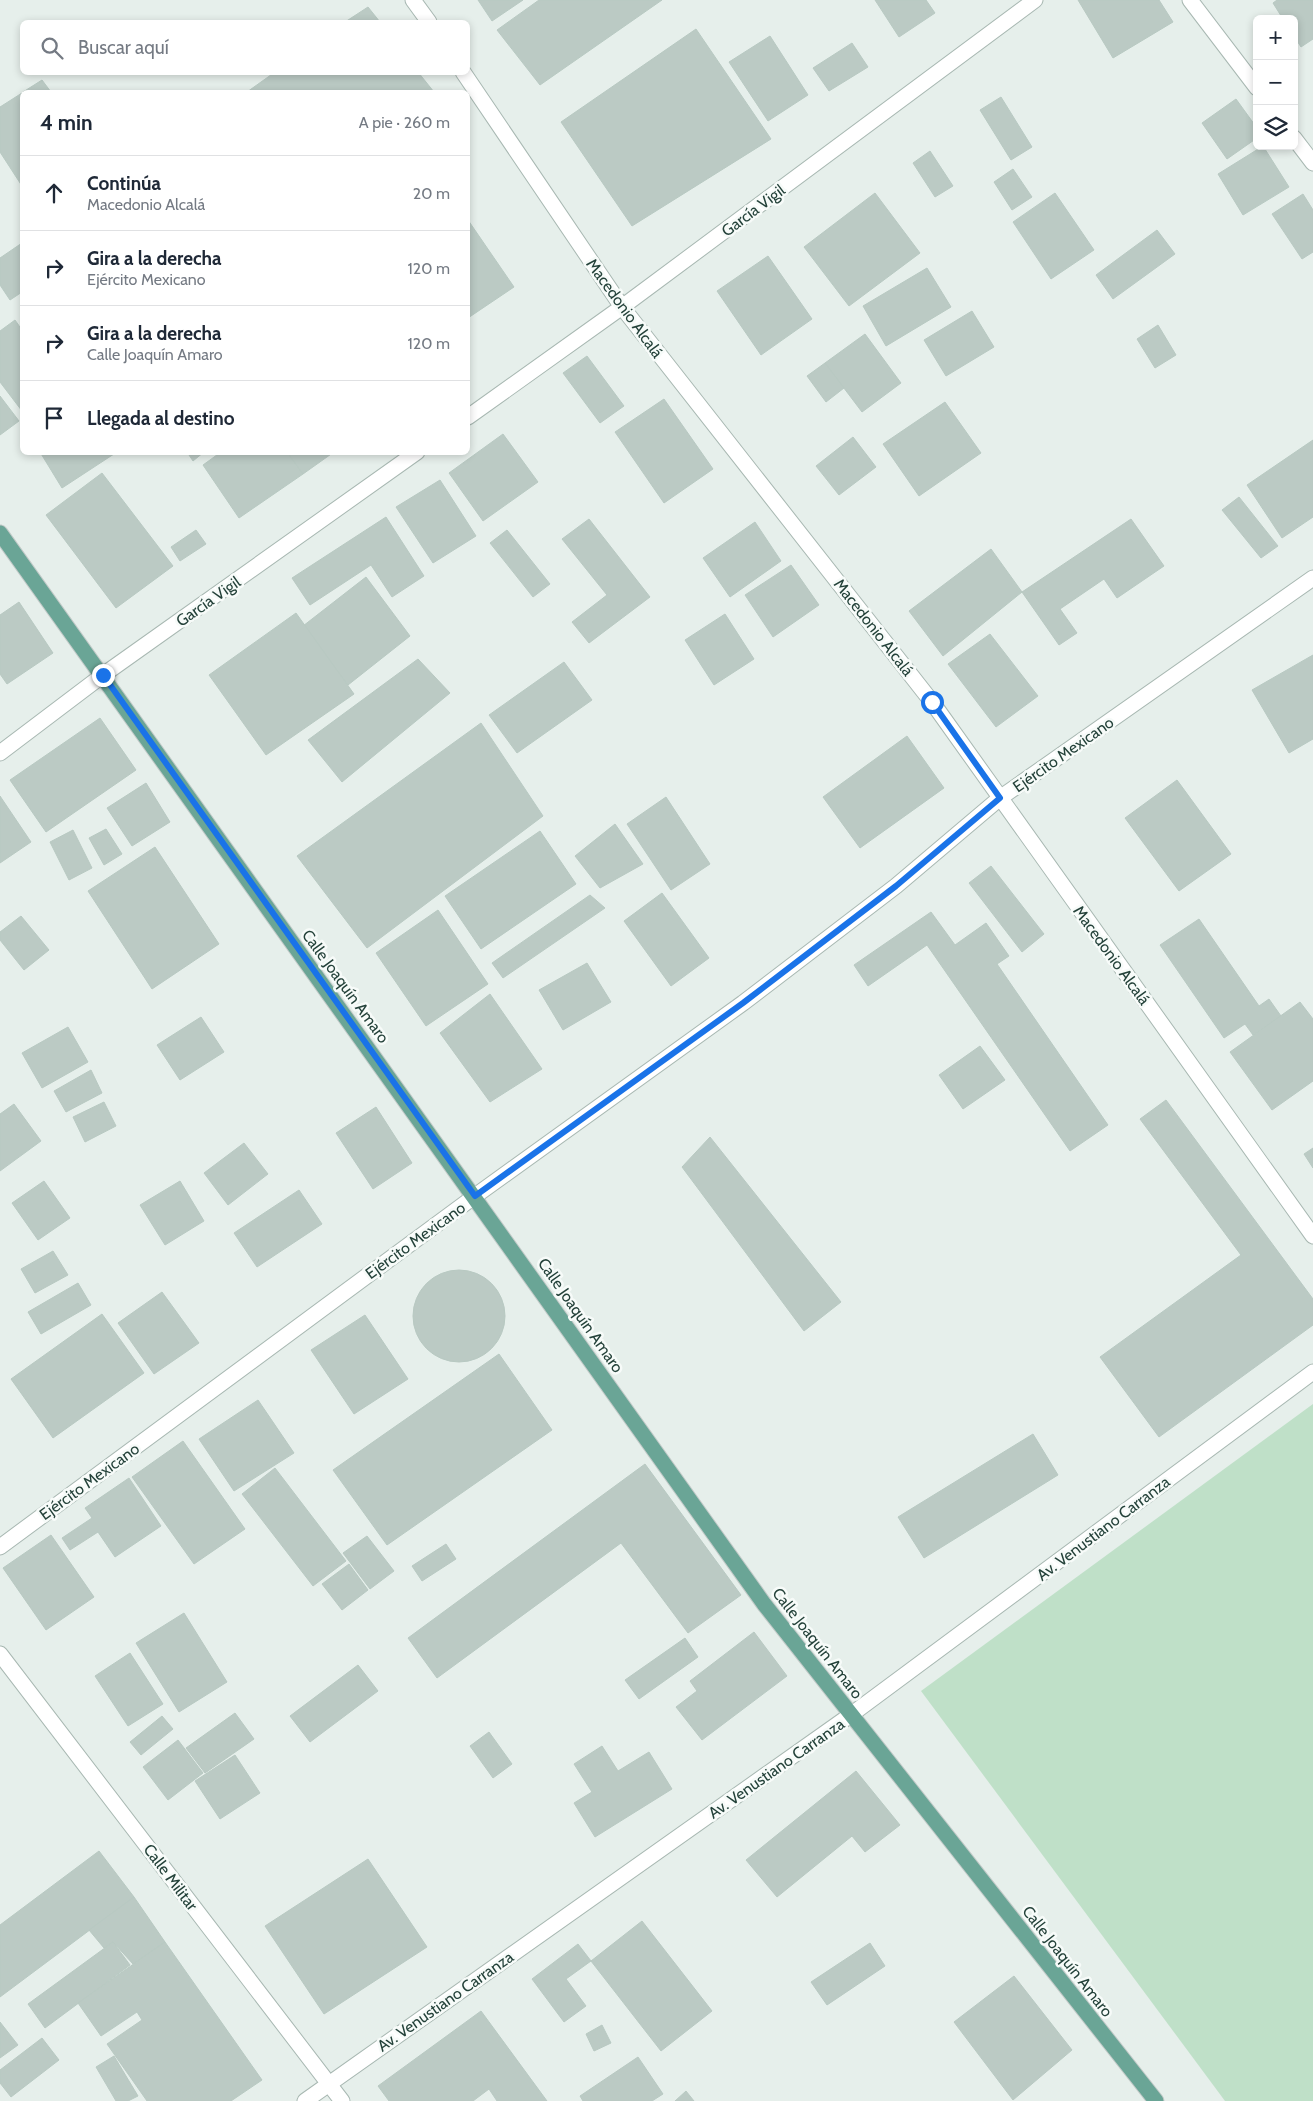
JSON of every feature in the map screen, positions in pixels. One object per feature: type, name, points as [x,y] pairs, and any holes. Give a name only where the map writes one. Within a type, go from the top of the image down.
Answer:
[{"type":"main road","name":"Calle Joaquín Amaro","points":[[0,533],[475,1196],[764,1604],[1156,2101]]},
{"type":"street","points":[[414,0],[428,20]]},
{"type":"street","name":"García Vigil","points":[[470,416],[622,308],[1035,0]]},
{"type":"street","points":[[1190,0],[1253,83]]},
{"type":"street","name":"Macedonio Alcalá","points":[[465,75],[622,308],[932,702],[1313,1236]]},
{"type":"street","points":[[1298,143],[1313,163]]},
{"type":"street","name":"García Vigil","points":[[0,753],[103,675],[413,455]]},
{"type":"street","name":"Ejército Mexicano","points":[[0,1547],[475,1196],[743,1003],[896,886],[1000,798],[1313,578]]},
{"type":"street","name":"Av. Venustiano Carranza","points":[[305,2101],[852,1714],[1313,1372]]},
{"type":"street","name":"Calle Militar","points":[[0,1654],[342,2101]]},
{"type":"green space","points":[[1313,1404],[1313,2101],[1225,2101],[921,1691]]},
{"type":"building","points":[[478,0],[523,0],[492,21]]},
{"type":"building","points":[[539,0],[662,0],[540,85],[497,30]]},
{"type":"building","points":[[875,0],[926,0],[935,13],[899,37]]},
{"type":"building","points":[[1078,0],[1159,0],[1173,22],[1113,58]]},
{"type":"building","points":[[1277,0],[1313,0],[1313,39],[1301,47],[1298,42],[1298,15],[1280,15],[1273,3]]},
{"type":"building","points":[[368,7],[378,20],[348,20]]},
{"type":"building","points":[[696,29],[771,139],[632,226],[561,122]]},
{"type":"building","points":[[770,36],[808,95],[768,121],[729,62]]},
{"type":"building","points":[[852,43],[868,67],[829,91],[813,68]]},
{"type":"building","points":[[271,75],[420,75],[432,90],[250,90]]},
{"type":"building","points":[[42,80],[50,90],[26,90]]},
{"type":"building","points":[[20,94],[20,183],[0,152],[0,107]]},
{"type":"building","points":[[1001,97],[1032,147],[1011,160],[980,110]]},
{"type":"building","points":[[1236,99],[1253,122],[1253,141],[1227,159],[1202,123]]},
{"type":"building","points":[[1257,150],[1266,150],[1289,187],[1243,215],[1218,174]]},
{"type":"building","points":[[930,151],[953,186],[935,197],[913,163]]},
{"type":"building","points":[[1013,169],[1032,197],[1012,210],[994,182]]},
{"type":"building","points":[[875,193],[920,253],[849,306],[804,247]]},
{"type":"building","points":[[1055,193],[1094,250],[1051,279],[1013,222]]},
{"type":"building","points":[[1303,194],[1313,210],[1313,252],[1302,259],[1272,214]]},
{"type":"building","points":[[470,223],[514,287],[470,317]]},
{"type":"building","points":[[1157,230],[1175,254],[1113,299],[1096,275]]},
{"type":"building","points":[[20,244],[20,293],[10,300],[0,285],[0,258]]},
{"type":"building","points":[[768,256],[812,319],[761,355],[717,291]]},
{"type":"building","points":[[927,268],[951,307],[886,346],[863,306]]},
{"type":"building","points":[[972,311],[994,347],[946,376],[924,340]]},
{"type":"building","points":[[15,320],[20,327],[20,408],[0,382],[0,331]]},
{"type":"building","points":[[1158,325],[1176,355],[1155,368],[1137,339]]},
{"type":"building","points":[[865,334],[901,383],[862,412],[825,363]]},
{"type":"building","points":[[587,356],[624,406],[600,423],[563,373]]},
{"type":"building","points":[[825,363],[844,388],[826,402],[807,376]]},
{"type":"building","points":[[0,396],[19,421],[0,435]]},
{"type":"building","points":[[664,399],[713,469],[664,503],[615,432]]},
{"type":"building","points":[[945,402],[981,453],[919,496],[883,444]]},
{"type":"building","points":[[503,434],[538,482],[483,521],[449,473]]},
{"type":"building","points":[[853,437],[876,467],[839,495],[816,466]]},
{"type":"building","points":[[1313,440],[1313,517],[1282,538],[1247,485]]},
{"type":"building","points":[[42,455],[112,455],[62,488]]},
{"type":"building","points":[[189,455],[200,455],[193,461]]},
{"type":"building","points":[[217,455],[289,455],[303,474],[239,518],[203,465]]},
{"type":"building","points":[[289,455],[330,455],[303,474]]},
{"type":"building","points":[[102,473],[173,566],[116,608],[46,515]]},
{"type":"building","points":[[440,480],[476,536],[433,563],[396,507]]},
{"type":"building","points":[[1239,497],[1278,546],[1261,558],[1222,510]]},
{"type":"building","points":[[386,517],[424,576],[392,597],[371,565],[310,605],[292,578]]},
{"type":"building","points":[[589,519],[650,597],[589,643],[572,622],[607,595],[562,539]]},
{"type":"building","points":[[1131,519],[1164,566],[1117,598],[1104,579],[1060,609],[1077,633],[1059,645],[1022,592]]},
{"type":"building","points":[[755,522],[781,561],[730,597],[703,558]]},
{"type":"building","points":[[196,530],[206,544],[180,561],[171,547]]},
{"type":"building","points":[[507,530],[550,584],[533,597],[490,543]]},
{"type":"building","points":[[991,549],[1022,592],[943,656],[909,611]]},
{"type":"building","points":[[791,565],[819,605],[773,637],[745,595]]},
{"type":"building","points":[[366,577],[410,636],[348,685],[303,626]]},
{"type":"building","points":[[19,602],[53,653],[7,684],[0,674],[0,615]]},
{"type":"building","points":[[296,613],[354,694],[266,755],[209,675]]},
{"type":"building","points":[[725,614],[754,659],[714,685],[685,640]]},
{"type":"building","points":[[990,634],[1038,696],[996,727],[948,664]]},
{"type":"building","points":[[1313,655],[1313,739],[1289,753],[1252,690]]},
{"type":"building","points":[[418,659],[450,693],[342,782],[308,740]]},
{"type":"building","points":[[564,662],[592,700],[517,753],[489,715]]},
{"type":"building","points":[[100,718],[136,770],[46,832],[10,780]]},
{"type":"building","points":[[481,723],[543,816],[367,948],[297,856]]},
{"type":"building","points":[[907,736],[944,788],[860,848],[823,797]]},
{"type":"building","points":[[1177,780],[1231,854],[1179,891],[1125,818]]},
{"type":"building","points":[[146,783],[170,822],[132,846],[107,808]]},
{"type":"building","points":[[0,796],[31,842],[0,863]]},
{"type":"building","points":[[666,797],[710,864],[671,890],[627,824]]},
{"type":"building","points":[[615,824],[643,864],[600,888],[575,856]]},
{"type":"building","points":[[106,829],[122,854],[104,865],[89,838]]},
{"type":"building","points":[[73,830],[92,868],[69,880],[50,842]]},
{"type":"building","points":[[540,831],[576,884],[481,949],[445,896]]},
{"type":"building","points":[[155,847],[219,944],[152,989],[88,891]]},
{"type":"building","points":[[991,866],[1044,934],[1022,952],[969,883]]},
{"type":"building","points":[[662,893],[709,958],[671,986],[624,921]]},
{"type":"building","points":[[590,895],[605,908],[503,978],[492,963]]},
{"type":"building","points":[[438,910],[488,984],[426,1026],[376,953]]},
{"type":"building","points":[[931,912],[955,945],[986,923],[1009,956],[997,964],[1108,1125],[1070,1151],[927,945],[868,986],[854,965]]},
{"type":"building","points":[[21,916],[49,950],[24,970],[0,940],[0,932]]},
{"type":"building","points":[[1199,919],[1259,1006],[1269,999],[1281,1016],[1253,1035],[1245,1024],[1224,1038],[1160,945]]},
{"type":"building","points":[[587,963],[611,1002],[563,1030],[539,990]]},
{"type":"building","points":[[490,994],[542,1069],[490,1102],[440,1033]]},
{"type":"building","points":[[1300,1002],[1313,1019],[1313,1081],[1272,1110],[1230,1052]]},
{"type":"building","points":[[201,1017],[224,1052],[180,1080],[157,1045]]},
{"type":"building","points":[[68,1027],[88,1062],[42,1088],[22,1053]]},
{"type":"building","points":[[980,1046],[1005,1080],[963,1109],[939,1075]]},
{"type":"building","points":[[91,1070],[102,1093],[66,1112],[54,1091]]},
{"type":"building","points":[[1166,1100],[1313,1299],[1313,1325],[1159,1437],[1100,1357],[1241,1255],[1140,1119]]},
{"type":"building","points":[[104,1102],[116,1126],[85,1142],[73,1117]]},
{"type":"building","points":[[14,1104],[41,1141],[0,1171],[0,1114]]},
{"type":"building","points":[[376,1107],[412,1163],[373,1189],[336,1133]]},
{"type":"building","points":[[710,1137],[841,1302],[804,1331],[682,1167]]},
{"type":"building","points":[[244,1143],[268,1174],[228,1205],[204,1173]]},
{"type":"building","points":[[1313,1148],[1313,1168],[1304,1154]]},
{"type":"building","points":[[44,1181],[70,1218],[38,1240],[12,1203]]},
{"type":"building","points":[[180,1181],[204,1221],[165,1245],[140,1205]]},
{"type":"building","points":[[299,1190],[322,1224],[257,1267],[234,1233]]},
{"type":"building","points":[[53,1251],[68,1275],[35,1293],[21,1269]]},
{"type":"building","points":[[459,1270],[477,1274],[491,1284],[501,1298],[505,1316],[501,1334],[491,1348],[477,1358],[459,1362],[441,1358],[427,1348],[417,1334],[413,1316],[417,1298],[427,1284],[441,1274]]},
{"type":"building","points":[[78,1283],[91,1305],[41,1334],[28,1312]]},
{"type":"building","points":[[162,1292],[199,1343],[154,1374],[118,1323]]},
{"type":"building","points":[[102,1314],[144,1373],[53,1438],[11,1379]]},
{"type":"building","points":[[365,1315],[408,1379],[354,1414],[311,1350]]},
{"type":"building","points":[[499,1354],[552,1430],[387,1545],[333,1470]]},
{"type":"building","points":[[258,1400],[294,1453],[234,1491],[199,1439]]},
{"type":"building","points":[[1033,1434],[1058,1475],[924,1558],[898,1517]]},
{"type":"building","points":[[183,1441],[245,1529],[194,1564],[132,1477]]},
{"type":"building","points":[[645,1464],[741,1595],[688,1633],[621,1543],[437,1678],[408,1638]]},
{"type":"building","points":[[275,1468],[346,1561],[313,1586],[242,1494]]},
{"type":"building","points":[[129,1478],[161,1526],[115,1557],[98,1532],[70,1550],[62,1538],[92,1518],[85,1508]]},
{"type":"building","points":[[51,1535],[94,1597],[46,1630],[3,1568]]},
{"type":"building","points":[[367,1536],[394,1571],[370,1589],[343,1553]]},
{"type":"building","points":[[446,1544],[456,1559],[422,1581],[412,1566]]},
{"type":"building","points":[[349,1564],[368,1590],[342,1610],[322,1584]]},
{"type":"building","points":[[184,1613],[227,1682],[179,1712],[136,1643]]},
{"type":"building","points":[[754,1632],[787,1676],[702,1740],[676,1707],[697,1691],[690,1681]]},
{"type":"building","points":[[685,1638],[698,1657],[639,1699],[625,1680]]},
{"type":"building","points":[[130,1653],[163,1704],[128,1726],[95,1676]]},
{"type":"building","points":[[358,1665],[378,1691],[310,1742],[290,1716]]},
{"type":"building","points":[[235,1713],[254,1739],[205,1773],[186,1748]]},
{"type":"building","points":[[162,1716],[173,1729],[141,1755],[130,1742]]},
{"type":"building","points":[[489,1732],[512,1764],[493,1778],[470,1746]]},
{"type":"building","points":[[178,1740],[203,1773],[168,1800],[143,1767]]},
{"type":"building","points":[[602,1746],[618,1771],[649,1752],[672,1789],[595,1837],[574,1803],[592,1792],[574,1764]]},
{"type":"building","points":[[235,1755],[260,1793],[220,1819],[195,1781]]},
{"type":"building","points":[[856,1771],[900,1825],[865,1852],[852,1836],[777,1897],[746,1860]]},
{"type":"building","points":[[99,1851],[134,1897],[0,1997],[0,1925]]},
{"type":"building","points":[[368,1859],[427,1947],[324,2014],[265,1926]]},
{"type":"building","points":[[134,1897],[165,1942],[133,1964],[113,1942],[104,1948],[89,1930]]},
{"type":"building","points":[[642,1921],[712,2011],[661,2051],[591,1961]]},
{"type":"building","points":[[113,1942],[130,1965],[45,2028],[28,2004]]},
{"type":"building","points":[[165,1942],[262,2080],[231,2101],[147,2101],[107,2044],[142,2020],[137,2012],[101,2036],[78,2003]]},
{"type":"building","points":[[870,1943],[885,1966],[827,2005],[811,1982]]},
{"type":"building","points":[[578,1944],[591,1961],[566,1979],[586,2006],[564,2022],[532,1979]]},
{"type":"building","points":[[1014,1976],[1072,2050],[1013,2100],[954,2022]]},
{"type":"building","points":[[481,2011],[547,2101],[497,2101],[489,2089],[473,2101],[389,2101],[378,2086]]},
{"type":"building","points":[[0,2022],[18,2045],[0,2058]]},
{"type":"building","points":[[602,2025],[611,2043],[594,2051],[586,2034]]},
{"type":"building","points":[[42,2038],[59,2060],[11,2097],[0,2083],[0,2070]]},
{"type":"building","points":[[114,2056],[138,2096],[128,2101],[116,2101],[96,2067]]},
{"type":"building","points":[[638,2057],[663,2094],[652,2101],[583,2101],[580,2096]]},
{"type":"building","points":[[686,2091],[694,2101],[675,2101]]},
{"type":"route","points":[[103,675],[475,1196],[743,1003],[896,886],[1000,798],[932,702]]}]
